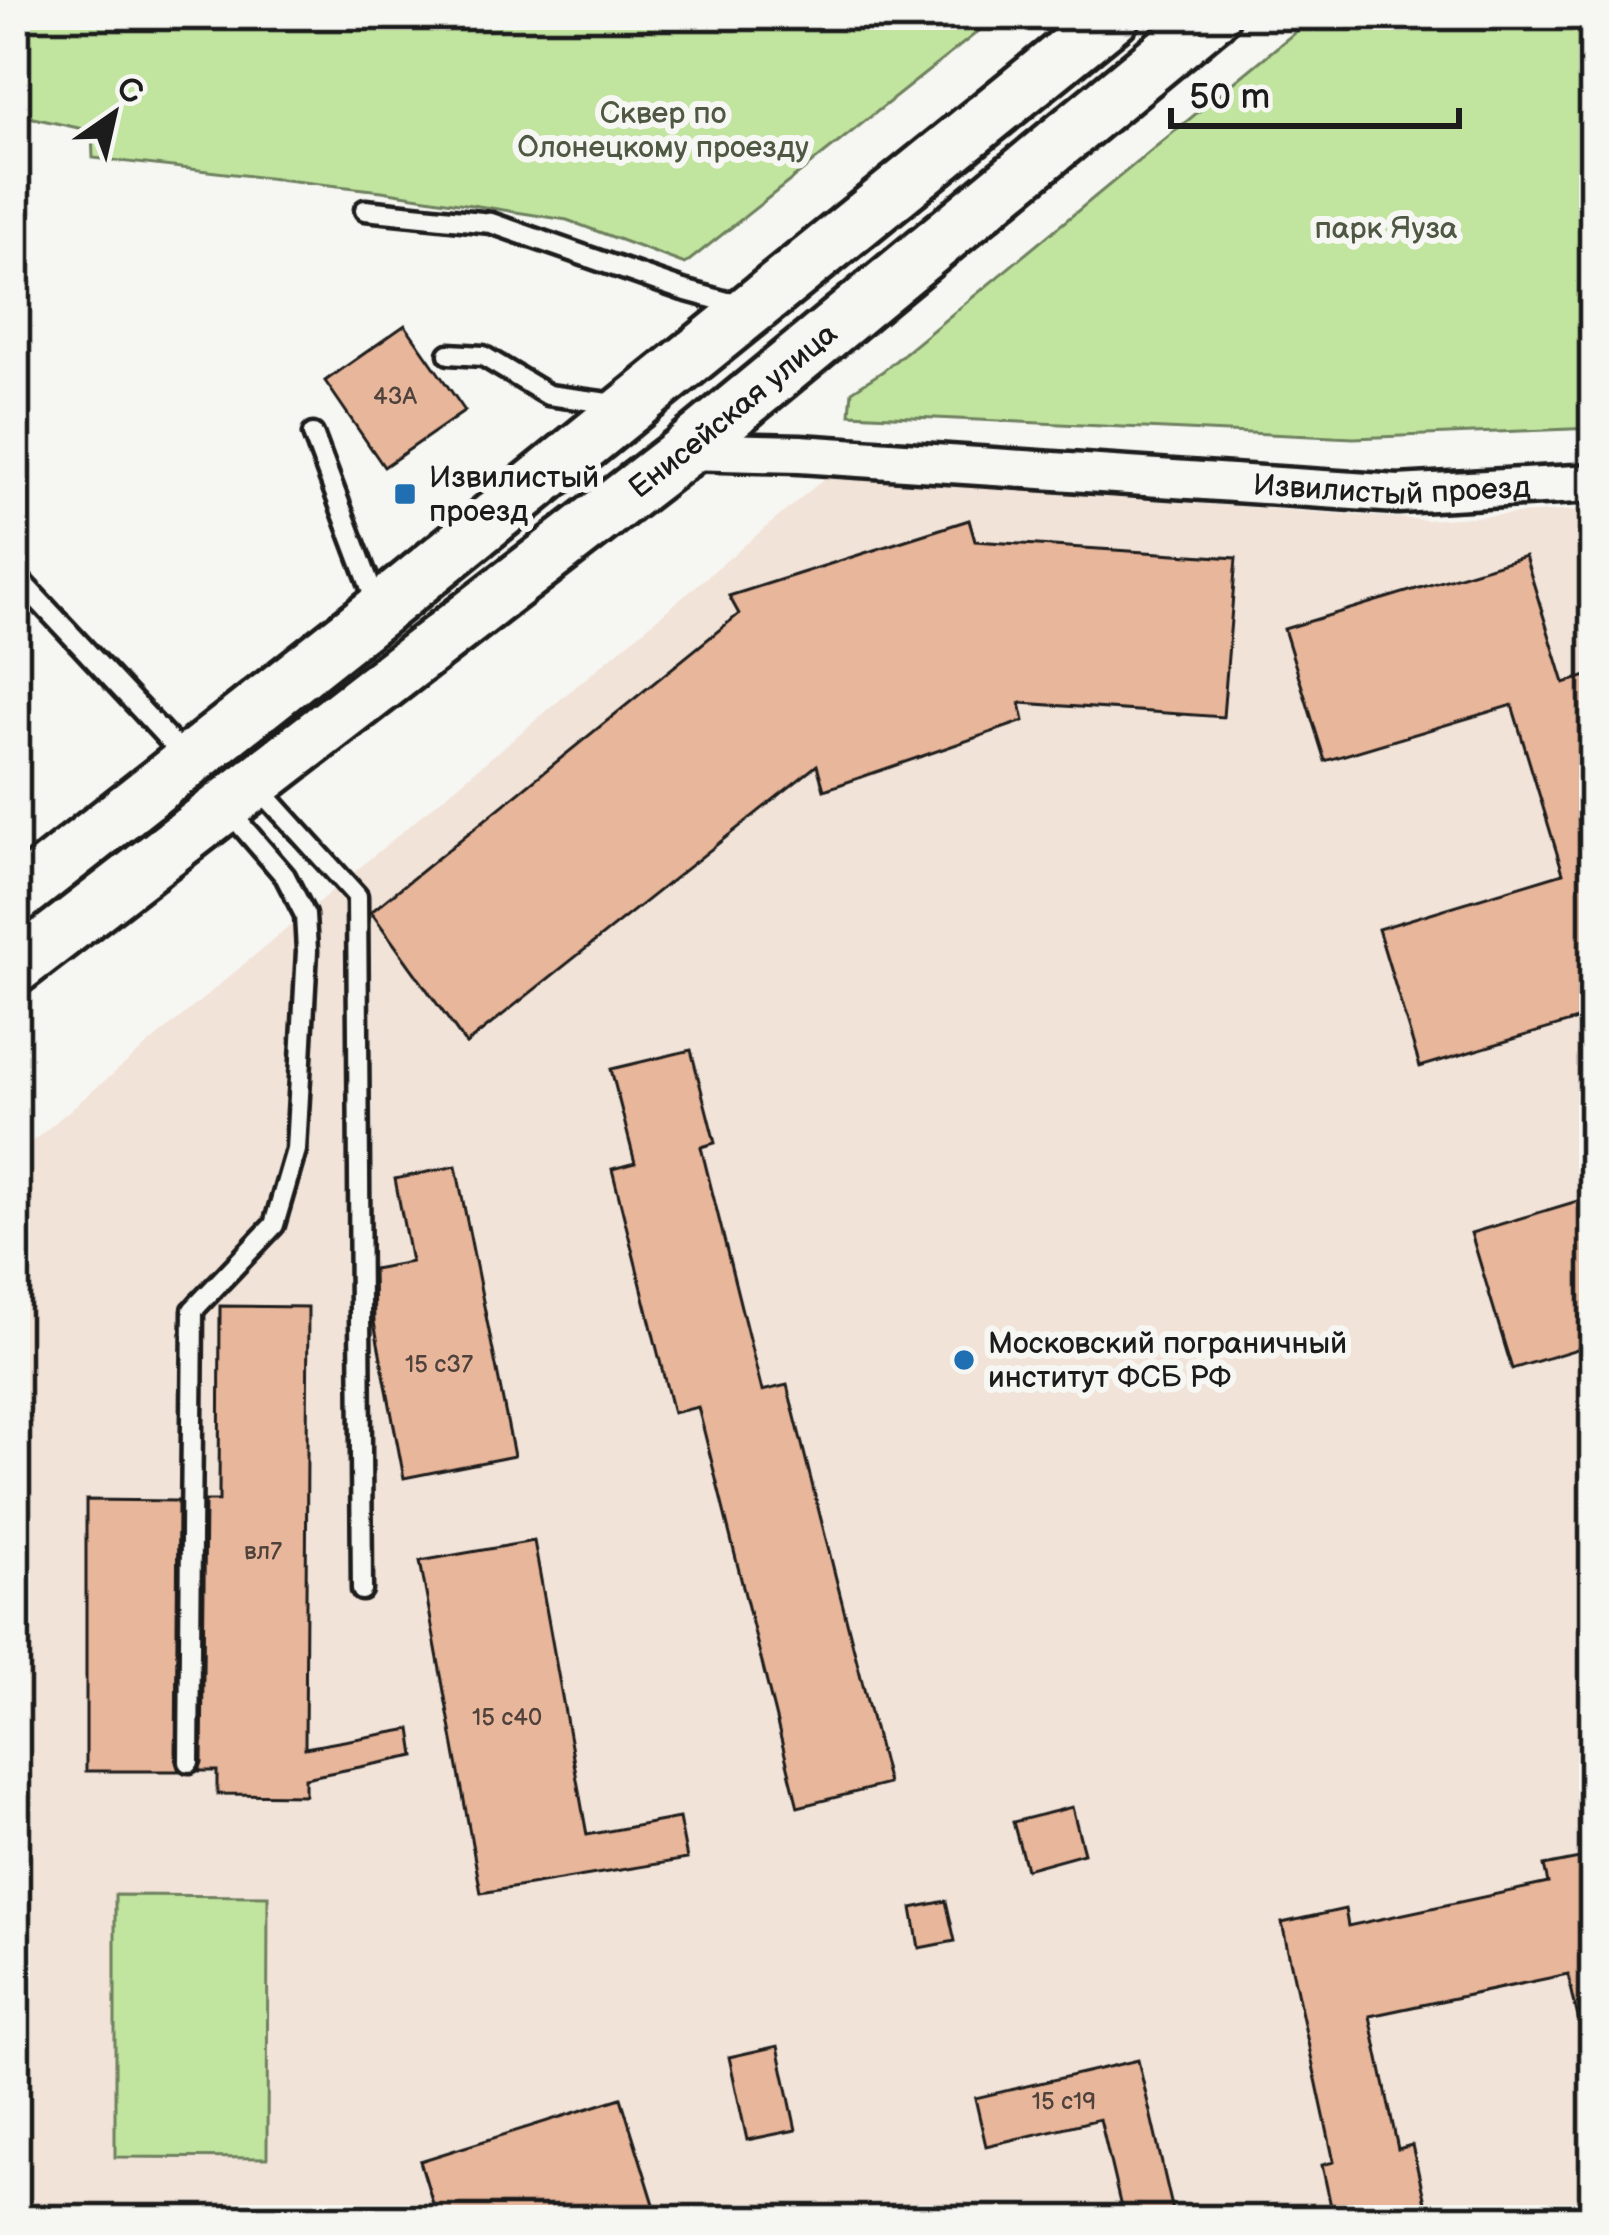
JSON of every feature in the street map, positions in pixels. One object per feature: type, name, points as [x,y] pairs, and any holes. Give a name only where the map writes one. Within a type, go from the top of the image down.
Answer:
[{"type":"main road","points":[[15,898],[380,610],[1114,15]]},
{"type":"main road","name":"Енисейская улица","points":[[15,968],[686,451],[1213,15]]},
{"type":"street","name":"Извилистый проезд","points":[[686,451],[800,454],[1398,494],[1594,483]]},
{"type":"lane","points":[[365,210],[491,223],[683,290],[753,309]]},
{"type":"lane","points":[[449,355],[483,356],[548,395],[632,406]]},
{"type":"lane","points":[[313,434],[380,610]]},
{"type":"lane","points":[[15,575],[190,762]]},
{"type":"lane","points":[[240,795],[357,896],[362,1590]]},
{"type":"lane","points":[[189,1762],[193,1310],[274,1225],[296,1150],[307,951],[304,915],[240,795]]},
{"type":"shaded area","name":"Московский пограничный институт ФСБ РФ","points":[[826,477],[1426,520],[1594,509],[1594,2220],[15,2220],[15,1156]]},
{"type":"green space","name":"Сквер по Олонецкому проезду","points":[[15,15],[999,15],[685,264],[567,220],[382,191],[93,158],[92,131],[15,114]]},
{"type":"green space","name":"парк Яуза","points":[[1316,15],[1594,15],[1594,428],[1354,438],[850,414],[852,391],[883,371]]},
{"type":"green space","points":[[115,1895],[268,1896],[267,2158],[115,2157]]},
{"type":"building","points":[[405,325],[465,411],[384,467],[325,381]]},
{"type":"building","points":[[969,520],[975,541],[1236,558],[1223,717],[1020,703],[1024,721],[824,790],[817,765],[466,1044],[371,912],[739,614],[729,596]]},
{"type":"building","points":[[1525,556],[1564,683],[1594,674],[1594,1015],[1420,1067],[1378,929],[1563,873],[1512,705],[1325,761],[1284,629]]},
{"type":"building","points":[[691,1050],[715,1143],[701,1147],[762,1391],[787,1385],[888,1784],[798,1807],[698,1407],[673,1413],[612,1169],[635,1163],[611,1069]]},
{"type":"building","points":[[456,1166],[514,1456],[404,1478],[374,1322],[373,1269],[411,1262],[395,1179]]},
{"type":"building","points":[[1594,1196],[1594,1344],[1512,1369],[1471,1233]]},
{"type":"building","points":[[220,1306],[308,1307],[305,1748],[411,1729],[415,1756],[305,1778],[305,1795],[217,1794],[217,1771],[199,1771],[205,1501],[219,1501]]},
{"type":"building","points":[[86,1500],[178,1501],[179,1771],[86,1771]]},
{"type":"building","points":[[534,1541],[587,1835],[679,1818],[687,1859],[481,1893],[420,1561]]},
{"type":"building","points":[[1072,1807],[1084,1853],[1026,1869],[1013,1822]]},
{"type":"building","points":[[1594,1856],[1594,2030],[1581,2031],[1568,1974],[1370,2016],[1398,2149],[1412,2145],[1429,2220],[1334,2220],[1322,2165],[1334,2162],[1282,1923],[1345,1909],[1348,1926],[1548,1883],[1544,1866]]},
{"type":"building","points":[[946,1901],[955,1941],[919,1948],[912,1908]]},
{"type":"building","points":[[778,2046],[796,2130],[747,2140],[729,2057]]},
{"type":"building","points":[[1138,2060],[1175,2220],[1124,2220],[1100,2119],[986,2146],[975,2098]]},
{"type":"building","points":[[621,2098],[659,2220],[438,2220],[420,2161]]},
{"type":"place","name":"Извилистый проезд","points":[[405,494]]},
{"type":"place","name":"Московский пограничный институт ФСБ РФ","points":[[964,1360]]}]
